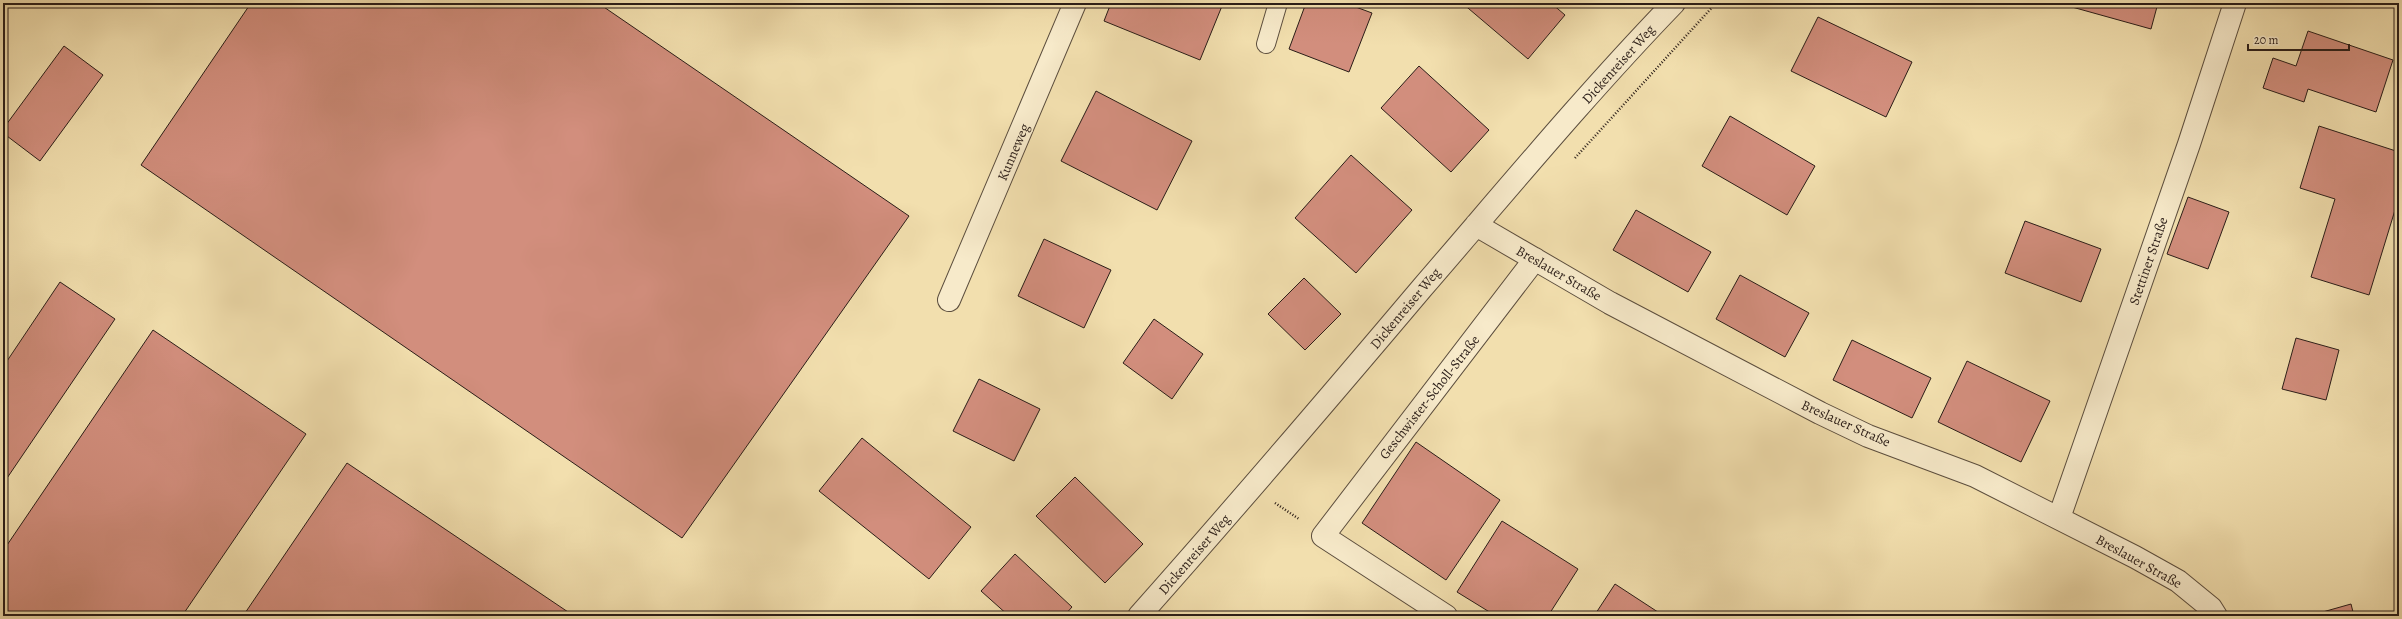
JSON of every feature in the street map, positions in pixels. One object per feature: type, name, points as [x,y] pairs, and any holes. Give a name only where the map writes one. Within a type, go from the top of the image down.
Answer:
[{"type":"street","name":"Kunneweg","points":[[949,300],[1075,3]]},
{"type":"street","name":"Dickenreiser Weg","points":[[1139,616],[1252,488],[1476,225],[1632,46],[1674,3]]},
{"type":"street","name":"Stettiner Straße","points":[[2059,518],[2189,144],[2235,3]]},
{"type":"street","name":"Breslauer Straße","points":[[1476,225],[1610,303],[1820,413],[1868,436],[1975,476],[2059,518],[2178,581],[2211,608],[2216,616]]},
{"type":"street","name":"Geschwister-Scholl-Straße","points":[[1323,536],[1535,259]]},
{"type":"street","points":[[1323,536],[1446,616]]},
{"type":"lane","points":[[1266,44],[1278,3]]},
{"type":"path","points":[[1252,488],[1323,536]]},
{"type":"building","points":[[251,3],[598,3],[909,216],[682,538],[141,165]]},
{"type":"building","points":[[1111,3],[1215,3],[1222,6],[1200,60],[1104,21]]},
{"type":"building","points":[[1306,3],[1345,3],[1372,13],[1349,72],[1289,49]]},
{"type":"building","points":[[1462,3],[1551,3],[1565,15],[1528,59]]},
{"type":"building","points":[[2073,3],[2158,3],[2151,29],[2072,7]]},
{"type":"building","points":[[1818,17],[1912,62],[1886,117],[1791,71]]},
{"type":"building","points":[[2308,31],[2393,60],[2376,112],[2308,89],[2304,102],[2263,88],[2273,58],[2296,66]]},
{"type":"building","points":[[64,46],[103,75],[40,161],[3,133],[3,129]]},
{"type":"building","points":[[1419,66],[1489,130],[1451,172],[1381,108]]},
{"type":"building","points":[[1096,91],[1192,141],[1157,210],[1061,161]]},
{"type":"building","points":[[1730,116],[1815,166],[1787,215],[1702,166]]},
{"type":"building","points":[[2319,126],[2399,152],[2399,197],[2369,295],[2311,277],[2335,199],[2300,188]]},
{"type":"building","points":[[1351,155],[1412,210],[1356,273],[1295,218]]},
{"type":"building","points":[[2188,197],[2229,212],[2208,269],[2167,254]]},
{"type":"building","points":[[1636,210],[1711,252],[1688,292],[1613,250]]},
{"type":"building","points":[[2025,221],[2101,249],[2081,302],[2005,273]]},
{"type":"building","points":[[1044,239],[1111,270],[1084,328],[1018,296]]},
{"type":"building","points":[[1740,275],[1809,313],[1785,357],[1716,319]]},
{"type":"building","points":[[1304,278],[1341,314],[1305,350],[1268,314]]},
{"type":"building","points":[[60,282],[115,319],[3,484],[3,367]]},
{"type":"building","points":[[1154,319],[1203,354],[1172,399],[1123,363]]},
{"type":"building","points":[[153,330],[306,434],[182,616],[3,616],[3,551]]},
{"type":"building","points":[[2296,338],[2339,350],[2326,400],[2282,389]]},
{"type":"building","points":[[1852,340],[1931,378],[1912,418],[1833,380]]},
{"type":"building","points":[[1967,361],[2050,401],[2021,462],[1938,422]]},
{"type":"building","points":[[979,379],[1040,409],[1014,461],[953,431]]},
{"type":"building","points":[[862,438],[971,527],[929,579],[819,491]]},
{"type":"building","points":[[1416,442],[1500,500],[1446,580],[1362,523]]},
{"type":"building","points":[[347,463],[574,616],[243,616]]},
{"type":"building","points":[[1075,477],[1143,544],[1105,583],[1036,516]]},
{"type":"building","points":[[1502,521],[1578,569],[1548,616],[1496,616],[1457,592]]},
{"type":"building","points":[[1015,554],[1072,607],[1064,616],[1009,616],[981,591]]},
{"type":"building","points":[[1615,584],[1664,616],[1594,616]]},
{"type":"building","points":[[2351,604],[2354,616],[2312,616],[2312,615]]}]
